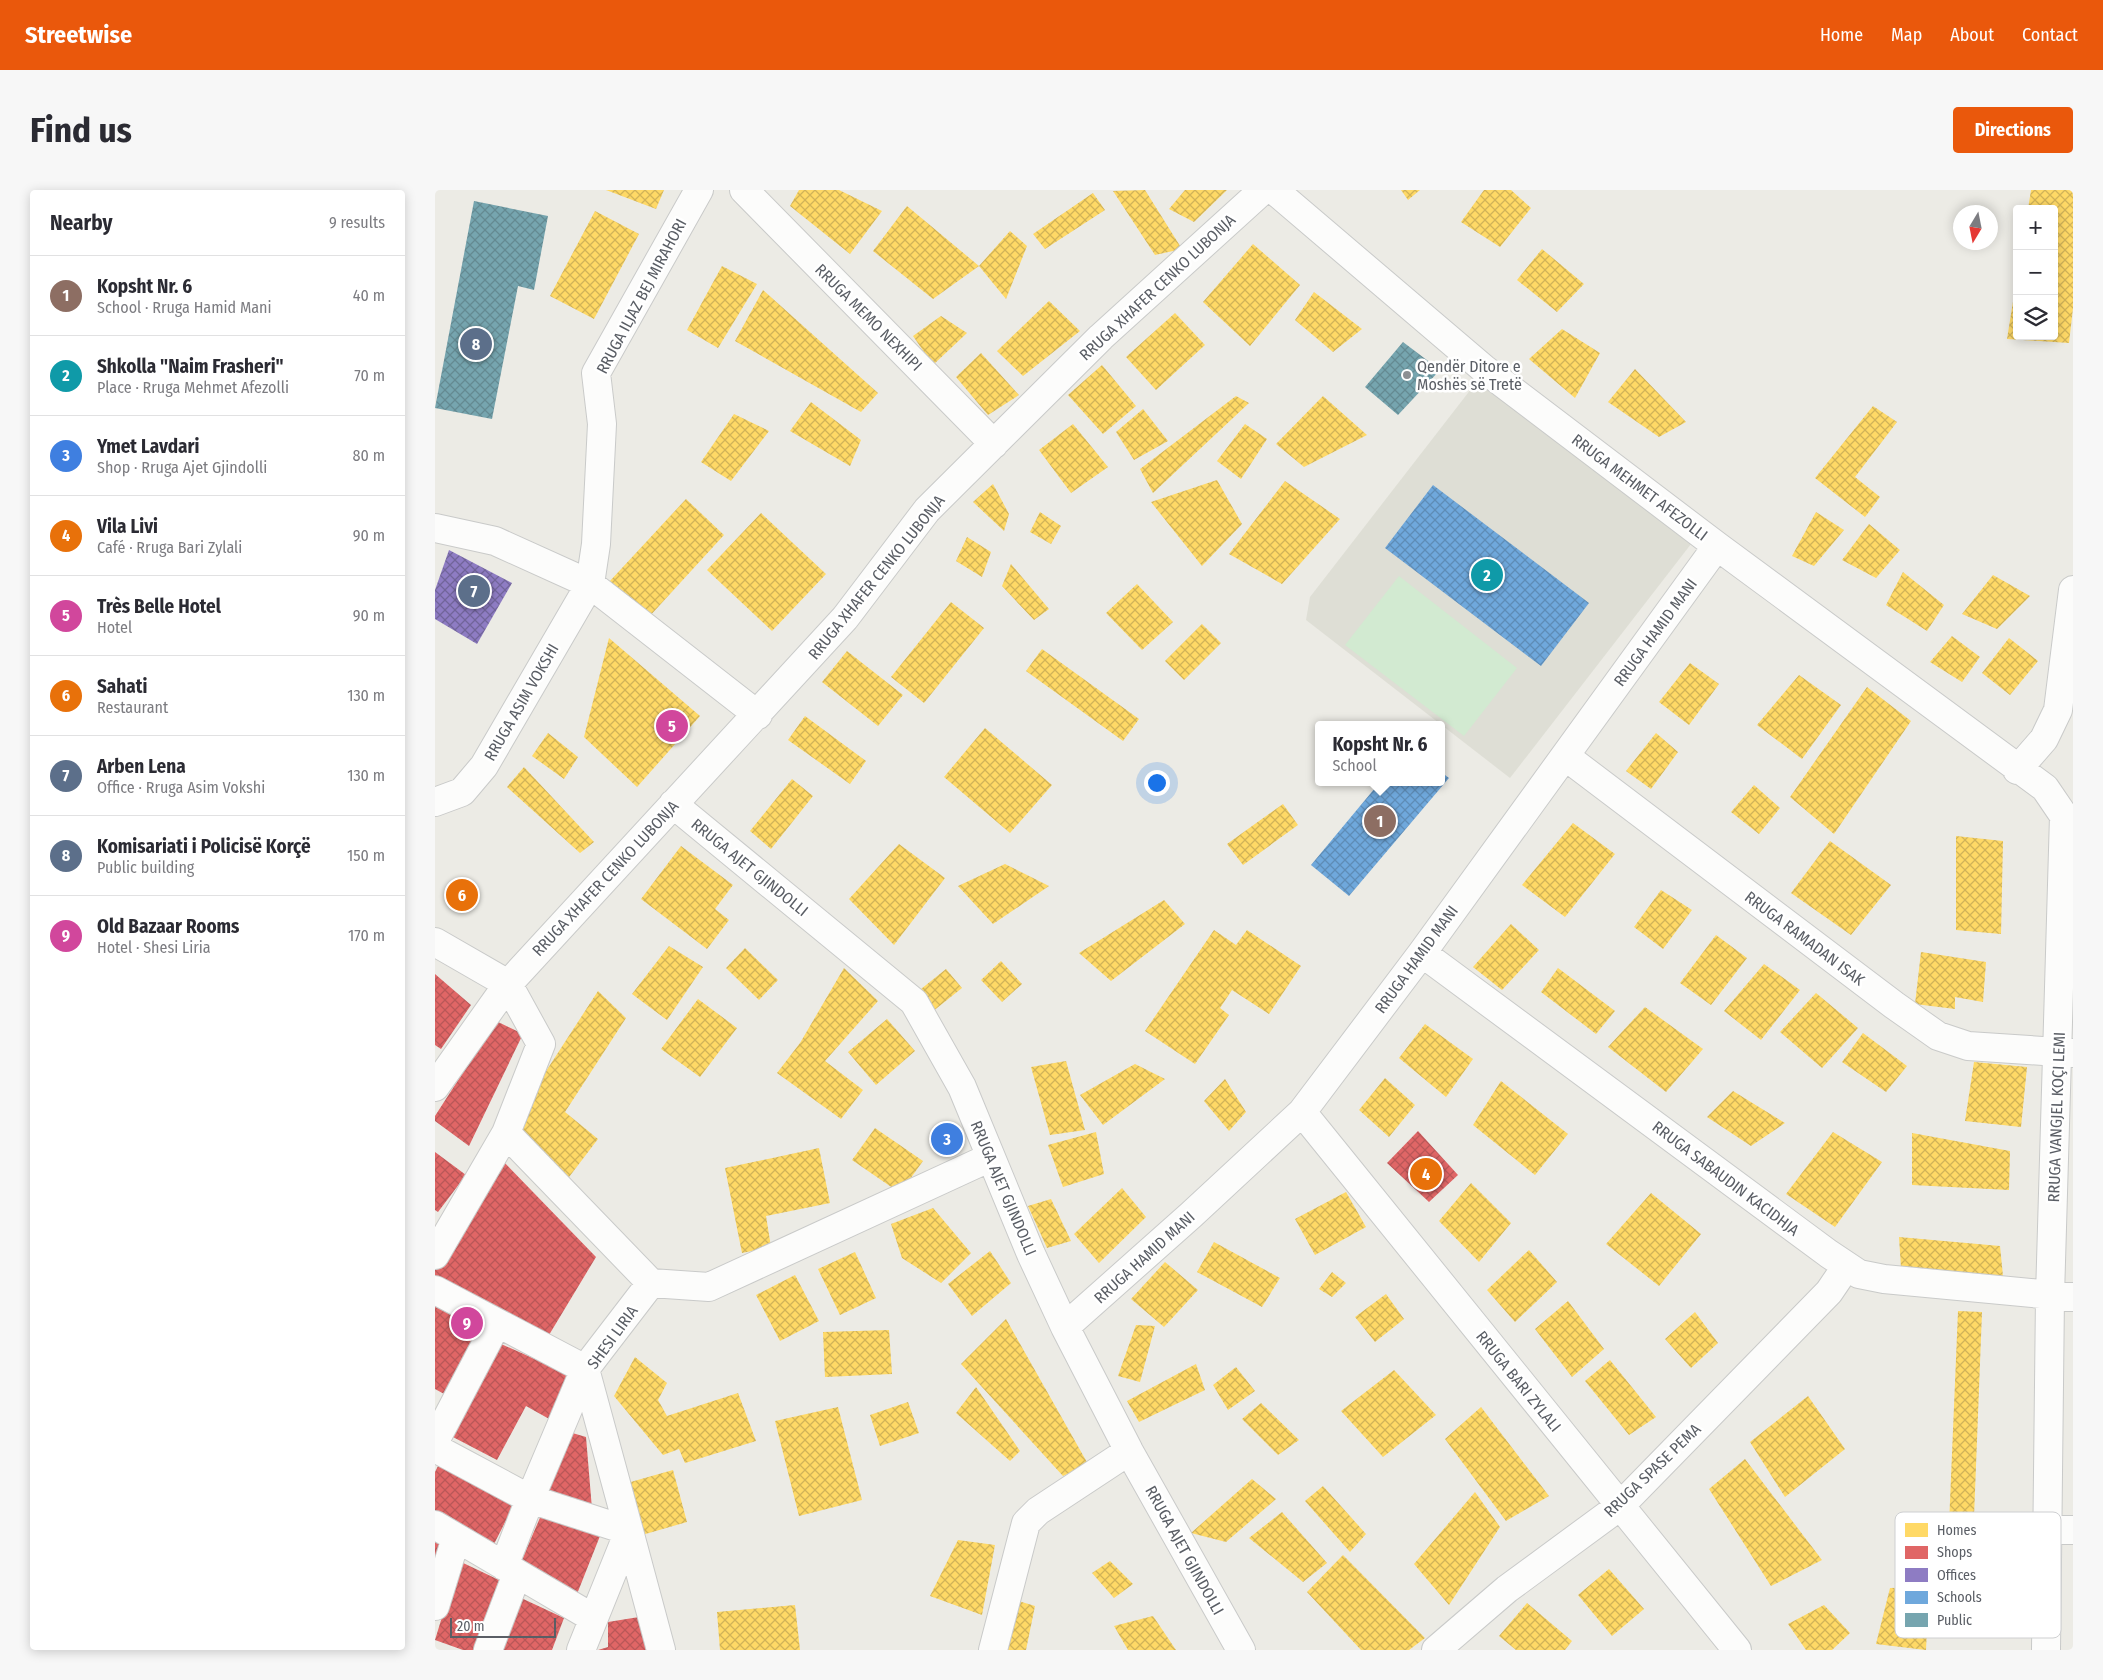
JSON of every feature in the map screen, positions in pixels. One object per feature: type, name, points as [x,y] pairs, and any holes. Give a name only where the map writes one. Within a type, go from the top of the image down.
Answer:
[{"type":"street","name":"RRUGA ILJAZ BEJ MIRAHORI","points":[[590,584],[596,544],[602,424],[596,373],[699,190]]},
{"type":"street","name":"RRUGA MEMO NEXHIPI","points":[[744,190],[994,444]]},
{"type":"street","name":"RRUGA XHAFER CENKO LUBONJA","points":[[435,1087],[508,984],[673,804],[758,715],[845,618],[927,510],[1101,337],[1263,190]]},
{"type":"street","name":"RRUGA MEHMET AFEZOLLI","points":[[1274,190],[1484,369],[2017,770]]},
{"type":"street","points":[[435,528],[495,542],[590,584],[758,715]]},
{"type":"street","name":"RRUGA HAMID MANI","points":[[1065,1328],[1302,1112],[1421,953],[1717,546]]},
{"type":"street","name":"RRUGA ASIM VOKSHI","points":[[435,802],[462,792],[484,766],[590,584]]},
{"type":"street","points":[[2017,770],[2044,739],[2059,710],[2073,590]]},
{"type":"street","name":"RRUGA RAMADAN ISAK","points":[[1565,756],[1894,1006],[1938,1036],[1968,1046],[2066,1053]]},
{"type":"street","name":"RRUGA VANGJEL KOÇI LEMI","points":[[2017,770],[2045,788],[2069,816],[2061,1297],[2047,1512]]},
{"type":"street","name":"RRUGA AJET GJINDOLLI","points":[[673,804],[914,1002],[962,1087],[1031,1254],[1065,1328],[1129,1451],[1241,1650]]},
{"type":"street","points":[[435,942],[508,984],[541,1044],[505,1133],[435,1255]]},
{"type":"street","name":"RRUGA SABAUDIN KACIDHJA","points":[[1421,953],[1846,1267],[1870,1277],[2061,1297]]},
{"type":"street","name":"RRUGA BARI ZYLALI","points":[[1302,1112],[1737,1650]]},
{"type":"street","points":[[505,1133],[651,1283],[709,1287],[991,1157]]},
{"type":"street","name":"RRUGA SPASE PEMA","points":[[1436,1650],[1507,1589],[1620,1506],[1829,1292],[1846,1267]]},
{"type":"street","name":"SHESI LIRIA","points":[[651,1283],[585,1369],[661,1650]]},
{"type":"street","points":[[435,1290],[585,1369],[530,1499],[487,1650]]},
{"type":"street","points":[[435,1441],[443,1404],[497,1323]]},
{"type":"street","points":[[435,1448],[530,1499],[629,1531],[581,1650]]},
{"type":"street","points":[[993,1650],[1026,1523],[1038,1511],[1129,1451]]},
{"type":"street","points":[[435,1606],[446,1531],[593,1618]]},
{"type":"shaded area","points":[[1478,380],[1691,544],[1510,778],[1445,728],[1445,721],[1436,721],[1306,620],[1310,597]]},
{"type":"green space","points":[[1399,576],[1517,668],[1464,736],[1345,645]]},
{"type":"building: Homes","points":[[606,190],[664,190],[656,209]]},
{"type":"building: Homes","points":[[799,190],[839,190],[882,211],[850,254],[790,206]]},
{"type":"building: Homes","points":[[1145,190],[1182,249],[1155,255],[1113,191]]},
{"type":"building: Homes","points":[[1185,190],[1227,190],[1194,222],[1169,209]]},
{"type":"building: Homes","points":[[1401,190],[1420,190],[1408,200]]},
{"type":"building: Homes","points":[[1484,190],[1511,190],[1531,208],[1500,247],[1461,222]]},
{"type":"building: Homes","points":[[2031,190],[2073,190],[2073,308],[2069,343],[2022,340],[2058,340],[2058,205],[2029,205]]},
{"type":"building: Homes","points":[[1093,193],[1105,210],[1045,249],[1033,234]]},
{"type":"building: Homes","points":[[907,206],[979,266],[933,299],[873,251]]},
{"type":"building: Homes","points":[[595,211],[639,234],[594,319],[550,296]]},
{"type":"building: Homes","points":[[1010,231],[1027,246],[1006,299],[979,266]]},
{"type":"building: Homes","points":[[1253,244],[1300,285],[1250,346],[1203,302]]},
{"type":"building: Homes","points":[[1542,249],[1584,284],[1557,312],[1517,280]]},
{"type":"building: Homes","points":[[722,266],[757,284],[718,348],[687,330]]},
{"type":"building: Homes","points":[[763,290],[878,393],[861,412],[735,341]]},
{"type":"building: Homes","points":[[1314,292],[1362,329],[1333,352],[1295,320]]},
{"type":"building: Homes","points":[[1049,301],[1080,331],[1023,376],[997,351]]},
{"type":"building: Homes","points":[[2013,302],[2013,339],[2007,339]]},
{"type":"building: Homes","points":[[1175,313],[1205,345],[1156,390],[1126,357]]},
{"type":"building: Homes","points":[[941,316],[967,333],[933,365],[913,336]]},
{"type":"building: Homes","points":[[1562,329],[1600,353],[1575,398],[1529,359]]},
{"type":"building: Homes","points":[[981,353],[1019,395],[988,415],[956,377]]},
{"type":"building: Homes","points":[[1102,365],[1136,406],[1103,434],[1068,395]]},
{"type":"building: Homes","points":[[1635,369],[1686,422],[1659,437],[1608,402]]},
{"type":"building: Homes","points":[[1236,396],[1249,403],[1153,493],[1140,469]]},
{"type":"building: Homes","points":[[1323,396],[1367,435],[1304,467],[1276,444]]},
{"type":"building: Homes","points":[[811,402],[861,440],[850,466],[790,431]]},
{"type":"building: Homes","points":[[1873,406],[1897,422],[1855,477],[1880,497],[1865,517],[1815,478]]},
{"type":"building: Homes","points":[[1143,409],[1168,441],[1134,460],[1116,432]]},
{"type":"building: Homes","points":[[734,414],[769,431],[731,481],[701,462]]},
{"type":"building: Homes","points":[[1073,424],[1108,467],[1071,493],[1039,450]]},
{"type":"building: Homes","points":[[1245,424],[1267,439],[1241,479],[1217,461]]},
{"type":"building: Homes","points":[[1217,480],[1242,524],[1202,566],[1151,502]]},
{"type":"building: Homes","points":[[1285,481],[1340,519],[1282,584],[1229,554]]},
{"type":"building: Homes","points":[[993,484],[1009,514],[1004,531],[973,502]]},
{"type":"building: Homes","points":[[686,499],[724,535],[648,618],[609,582]]},
{"type":"building: Homes","points":[[1040,512],[1061,526],[1051,544],[1030,532]]},
{"type":"building: Homes","points":[[1816,512],[1844,530],[1814,566],[1792,556]]},
{"type":"building: Homes","points":[[761,513],[826,574],[772,631],[707,570]]},
{"type":"building: Homes","points":[[1869,524],[1900,550],[1876,578],[1842,560]]},
{"type":"building: Homes","points":[[967,537],[991,552],[982,577],[956,561]]},
{"type":"building: Homes","points":[[1011,564],[1049,609],[1034,620],[1002,586]]},
{"type":"building: Homes","points":[[1903,572],[1944,605],[1927,631],[1886,605]]},
{"type":"building: Homes","points":[[1993,575],[2030,596],[1997,629],[1962,614]]},
{"type":"building: Homes","points":[[1137,584],[1173,622],[1142,650],[1106,613]]},
{"type":"building: Homes","points":[[951,602],[984,628],[924,703],[891,677]]},
{"type":"building: Homes","points":[[1202,624],[1221,643],[1184,680],[1165,661]]},
{"type":"building: Homes","points":[[1952,636],[1980,657],[1962,682],[1930,662]]},
{"type":"building: Homes","points":[[609,638],[700,716],[637,787],[584,737]]},
{"type":"building: Homes","points":[[2009,638],[2038,661],[2010,695],[1982,673]]},
{"type":"building: Homes","points":[[1042,649],[1139,719],[1123,741],[1026,671]]},
{"type":"building: Homes","points":[[847,651],[903,695],[878,726],[822,682]]},
{"type":"building: Homes","points":[[1690,663],[1719,684],[1689,725],[1659,702]]},
{"type":"building: Homes","points":[[1799,675],[1841,705],[1802,759],[1757,725]]},
{"type":"building: Homes","points":[[1867,687],[1911,721],[1834,834],[1790,797]]},
{"type":"building: Homes","points":[[805,716],[866,761],[850,784],[788,740]]},
{"type":"building: Homes","points":[[985,728],[1052,785],[1010,833],[944,777]]},
{"type":"building: Homes","points":[[548,733],[578,757],[564,779],[532,756]]},
{"type":"building: Homes","points":[[1656,733],[1678,752],[1651,789],[1626,771]]},
{"type":"building: Homes","points":[[524,767],[594,842],[580,853],[507,787]]},
{"type":"building: Homes","points":[[792,779],[813,796],[771,849],[750,831]]},
{"type":"building: Homes","points":[[1754,785],[1780,808],[1759,834],[1731,812]]},
{"type":"building: Homes","points":[[1283,804],[1298,825],[1243,865],[1227,844]]},
{"type":"building: Homes","points":[[1573,823],[1615,854],[1565,917],[1522,885]]},
{"type":"building: Homes","points":[[1956,836],[2003,841],[2001,934],[1956,930]]},
{"type":"building: Homes","points":[[1830,841],[1891,885],[1851,935],[1791,893]]},
{"type":"building: Homes","points":[[899,844],[945,878],[894,945],[849,899]]},
{"type":"building: Homes","points":[[681,846],[733,885],[715,909],[729,920],[707,949],[641,899]]},
{"type":"building: Homes","points":[[1005,864],[1049,886],[993,924],[958,886]]},
{"type":"building: Homes","points":[[1661,890],[1692,910],[1663,949],[1634,927]]},
{"type":"building: Homes","points":[[1164,900],[1185,924],[1111,981],[1079,953]]},
{"type":"building: Homes","points":[[1511,924],[1539,950],[1502,990],[1473,967]]},
{"type":"building: Homes","points":[[1214,930],[1236,945],[1247,930],[1301,966],[1269,1014],[1232,990],[1220,1008],[1229,1015],[1195,1064],[1145,1031]]},
{"type":"building: Homes","points":[[1716,935],[1747,958],[1711,1005],[1680,983]]},
{"type":"building: Homes","points":[[669,946],[703,967],[667,1020],[632,994]]},
{"type":"building: Homes","points":[[745,948],[778,980],[759,1000],[726,968]]},
{"type":"building: Homes","points":[[1921,952],[1986,962],[1983,1002],[1955,997],[1955,1009],[1915,1004]]},
{"type":"building: Homes","points":[[1001,961],[1022,984],[1002,1002],[981,980]]},
{"type":"building: Homes","points":[[1764,964],[1800,990],[1761,1040],[1724,1011]]},
{"type":"building: Homes","points":[[844,968],[878,1001],[825,1061],[863,1090],[841,1119],[777,1073],[800,1043]]},
{"type":"building: Homes","points":[[1558,968],[1615,1011],[1596,1034],[1541,992]]},
{"type":"building: Homes","points":[[946,969],[962,988],[932,1012],[916,993]]},
{"type":"building: Homes","points":[[598,991],[626,1018],[565,1112],[598,1139],[566,1181],[516,1135],[537,1085]]},
{"type":"building: Homes","points":[[1816,993],[1858,1028],[1822,1068],[1780,1032]]},
{"type":"building: Homes","points":[[698,999],[737,1028],[700,1077],[661,1049]]},
{"type":"building: Homes","points":[[1645,1007],[1703,1049],[1666,1092],[1608,1047]]},
{"type":"building: Homes","points":[[887,1019],[915,1051],[876,1085],[848,1052]]},
{"type":"building: Homes","points":[[1425,1024],[1473,1059],[1446,1097],[1399,1058]]},
{"type":"building: Homes","points":[[1863,1033],[1907,1066],[1886,1092],[1842,1062]]},
{"type":"building: Homes","points":[[1066,1061],[1085,1130],[1050,1135],[1031,1067]]},
{"type":"building: Homes","points":[[1974,1062],[2027,1067],[2021,1127],[1965,1121]]},
{"type":"building: Homes","points":[[1135,1064],[1165,1079],[1103,1125],[1080,1095]]},
{"type":"building: Homes","points":[[1385,1078],[1415,1105],[1389,1137],[1359,1110]]},
{"type":"building: Homes","points":[[1225,1079],[1246,1112],[1229,1131],[1204,1101]]},
{"type":"building: Homes","points":[[1501,1081],[1568,1134],[1535,1175],[1473,1125]]},
{"type":"building: Homes","points":[[1733,1091],[1785,1123],[1751,1146],[1707,1117]]},
{"type":"building: Homes","points":[[875,1128],[923,1161],[900,1193],[852,1160]]},
{"type":"building: Homes","points":[[1096,1132],[1104,1174],[1063,1187],[1048,1145]]},
{"type":"building: Homes","points":[[1833,1132],[1882,1162],[1835,1227],[1786,1194]]},
{"type":"building: Homes","points":[[1912,1133],[2010,1151],[2009,1190],[1912,1185]]},
{"type":"building: Homes","points":[[819,1148],[830,1203],[766,1216],[771,1247],[742,1253],[725,1168]]},
{"type":"building: Homes","points":[[1471,1183],[1511,1223],[1479,1262],[1439,1221]]},
{"type":"building: Homes","points":[[1122,1188],[1146,1217],[1099,1263],[1074,1234]]},
{"type":"building: Homes","points":[[1346,1192],[1366,1227],[1315,1255],[1295,1219]]},
{"type":"building: Homes","points":[[1651,1193],[1701,1234],[1659,1286],[1606,1244]]},
{"type":"building: Homes","points":[[1051,1199],[1071,1241],[1047,1248],[1028,1206]]},
{"type":"building: Homes","points":[[933,1208],[971,1253],[941,1283],[902,1258],[891,1224]]},
{"type":"building: Homes","points":[[1899,1237],[2000,1246],[2003,1276],[1901,1268]]},
{"type":"building: Homes","points":[[1214,1242],[1280,1278],[1262,1307],[1197,1272]]},
{"type":"building: Homes","points":[[1529,1250],[1557,1282],[1515,1322],[1487,1290]]},
{"type":"building: Homes","points":[[990,1251],[1011,1283],[972,1316],[948,1284]]},
{"type":"building: Homes","points":[[855,1252],[876,1298],[840,1315],[818,1269]]},
{"type":"building: Homes","points":[[1165,1262],[1198,1290],[1164,1327],[1131,1299]]},
{"type":"building: Homes","points":[[1332,1272],[1346,1283],[1332,1297],[1319,1289]]},
{"type":"building: Homes","points":[[795,1275],[819,1321],[780,1341],[756,1295]]},
{"type":"building: Homes","points":[[1386,1294],[1404,1319],[1375,1342],[1355,1317]]},
{"type":"building: Homes","points":[[1568,1301],[1604,1349],[1572,1377],[1535,1329]]},
{"type":"building: Homes","points":[[1958,1311],[1982,1312],[1974,1512],[1950,1512]]},
{"type":"building: Homes","points":[[1695,1312],[1718,1343],[1691,1368],[1665,1339]]},
{"type":"building: Homes","points":[[1006,1319],[1088,1464],[1063,1476],[961,1364]]},
{"type":"building: Homes","points":[[1136,1325],[1155,1326],[1140,1382],[1118,1376]]},
{"type":"building: Homes","points":[[889,1330],[892,1374],[825,1377],[823,1332]]},
{"type":"building: Homes","points":[[635,1357],[667,1383],[658,1400],[667,1416],[738,1393],[756,1441],[685,1463],[679,1449],[663,1455],[614,1396]]},
{"type":"building: Homes","points":[[1610,1360],[1656,1417],[1629,1435],[1585,1381]]},
{"type":"building: Homes","points":[[1196,1364],[1205,1390],[1139,1422],[1127,1401]]},
{"type":"building: Homes","points":[[1236,1367],[1255,1391],[1228,1410],[1213,1385]]},
{"type":"building: Homes","points":[[1394,1370],[1436,1415],[1383,1457],[1341,1411]]},
{"type":"building: Homes","points":[[976,1387],[1020,1451],[1010,1461],[956,1413]]},
{"type":"building: Homes","points":[[1808,1396],[1845,1449],[1785,1497],[1750,1442]]},
{"type":"building: Homes","points":[[908,1402],[919,1433],[880,1446],[870,1415]]},
{"type":"building: Homes","points":[[1261,1403],[1299,1440],[1278,1455],[1242,1419]]},
{"type":"building: Homes","points":[[838,1407],[862,1500],[799,1516],[775,1421]]},
{"type":"building: Homes","points":[[1481,1407],[1549,1496],[1506,1521],[1445,1439]]},
{"type":"building: Homes","points":[[1745,1459],[1822,1560],[1771,1586],[1709,1489]]},
{"type":"building: Homes","points":[[673,1470],[687,1522],[642,1535],[627,1483]]},
{"type":"building: Homes","points":[[1252,1479],[1276,1499],[1226,1542],[1191,1533]]},
{"type":"building: Homes","points":[[1323,1486],[1366,1534],[1350,1552],[1305,1501]]},
{"type":"building: Homes","points":[[1475,1492],[1500,1527],[1449,1605],[1414,1564]]},
{"type":"building: Homes","points":[[1282,1512],[1327,1563],[1303,1582],[1249,1538]]},
{"type":"building: Homes","points":[[958,1540],[995,1545],[982,1615],[930,1596]]},
{"type":"building: Homes","points":[[1343,1555],[1425,1638],[1409,1650],[1361,1650],[1307,1592]]},
{"type":"building: Homes","points":[[1110,1561],[1133,1584],[1114,1598],[1092,1573]]},
{"type":"building: Homes","points":[[1609,1569],[1644,1609],[1612,1636],[1578,1595]]},
{"type":"building: Homes","points":[[1890,1588],[1895,1588],[1895,1638],[1927,1638],[1926,1650],[1876,1644]]},
{"type":"building: Homes","points":[[1012,1599],[1035,1606],[1026,1650],[1001,1650]]},
{"type":"building: Homes","points":[[1527,1603],[1572,1641],[1565,1650],[1516,1650],[1499,1636]]},
{"type":"building: Homes","points":[[795,1605],[800,1650],[720,1650],[717,1612]]},
{"type":"building: Homes","points":[[1824,1605],[1850,1633],[1832,1650],[1806,1650],[1788,1624]]},
{"type":"building: Homes","points":[[1153,1616],[1176,1650],[1128,1650],[1114,1626]]},
{"type":"building: Shops","points":[[435,974],[471,1005],[441,1049],[435,1045]]},
{"type":"building: Shops","points":[[496,1021],[523,1034],[469,1146],[435,1121],[435,1116]]},
{"type":"building: Shops","points":[[1418,1131],[1458,1175],[1429,1202],[1387,1163]]},
{"type":"building: Shops","points":[[435,1152],[466,1175],[438,1212],[435,1210]]},
{"type":"building: Shops","points":[[498,1156],[596,1257],[549,1335],[435,1279],[435,1268]]},
{"type":"building: Shops","points":[[435,1306],[481,1332],[446,1395],[435,1389]]},
{"type":"building: Shops","points":[[501,1344],[571,1375],[551,1420],[526,1406],[497,1460],[451,1436]]},
{"type":"building: Shops","points":[[569,1432],[586,1437],[592,1509],[541,1492]]},
{"type":"building: Shops","points":[[441,1460],[517,1499],[494,1544],[435,1515],[435,1472]]},
{"type":"building: Shops","points":[[542,1513],[600,1536],[577,1594],[520,1564]]},
{"type":"building: Shops","points":[[435,1541],[443,1545],[435,1569]]},
{"type":"building: Shops","points":[[459,1561],[499,1580],[475,1650],[463,1650],[435,1640]]},
{"type":"building: Shops","points":[[519,1597],[564,1618],[552,1650],[499,1650]]},
{"type":"building: Shops","points":[[639,1617],[646,1650],[598,1650],[608,1647],[608,1622]]},
{"type":"building: Offices","points":[[449,550],[512,583],[477,644],[435,619],[435,590]]},
{"type":"building: Schools","points":[[1433,485],[1589,603],[1541,666],[1385,548]]},
{"type":"building: Schools","points":[[1377,786],[1442,786],[1349,896],[1311,865]]},
{"type":"building: Public","points":[[474,201],[548,216],[534,290],[518,286],[492,419],[435,408]]},
{"type":"building: Public","points":[[1403,342],[1440,370],[1398,415],[1365,387]]},
{"type":"place","name":"Komisariati i Policisë Korçë","points":[[476,344]]},
{"type":"place","name":"Qendër Ditore e Moshës së Tretë","points":[[1407,375]]},
{"type":"place","name":"Shkolla \"Naim Frasheri\"","points":[[1487,575]]},
{"type":"place","name":"Arben Lena","points":[[474,591]]},
{"type":"place","name":"Très Belle Hotel","points":[[672,726]]},
{"type":"place","name":"Kopsht Nr. 6","points":[[1380,821]]},
{"type":"place","name":"Sahati","points":[[462,895]]},
{"type":"place","name":"Ymet Lavdari","points":[[947,1139]]},
{"type":"place","name":"Vila Livi","points":[[1426,1174]]},
{"type":"place","name":"Old Bazaar Rooms","points":[[467,1323]]}]
